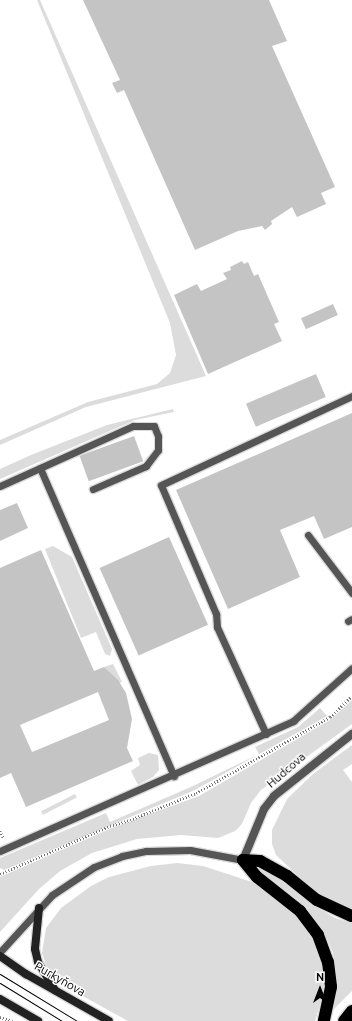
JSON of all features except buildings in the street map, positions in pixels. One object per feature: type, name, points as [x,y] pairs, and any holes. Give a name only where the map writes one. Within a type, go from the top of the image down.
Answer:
[{"type":"highway","points":[[243,860],[260,861],[287,876],[317,900],[352,916]]},
{"type":"highway","points":[[243,860],[257,877],[300,911],[318,935],[328,962],[331,987],[324,1021]]},
{"type":"highway","points":[[344,1021],[352,1011]]},
{"type":"street","name":"Hudcova","points":[[243,860],[264,809],[274,796],[352,734]]},
{"type":"street","points":[[40,908],[35,949],[38,962],[55,991]]},
{"type":"street","name":"Purkyňova","points":[[0,956],[55,991],[109,1021]]},
{"type":"street","points":[[0,999],[38,1021]]},
{"type":"lane","points":[[266,734],[217,627],[216,614],[161,485],[352,396]]},
{"type":"lane","points":[[0,486],[133,426],[154,426],[158,450],[146,466],[93,489]]},
{"type":"lane","points":[[40,468],[174,776]]},
{"type":"lane","points":[[308,535],[352,593]]},
{"type":"lane","points":[[0,851],[174,776],[266,734],[304,713],[352,668]]},
{"type":"lane","points":[[0,952],[40,908],[71,881],[94,867],[122,856],[146,851],[190,850],[243,860]]},
{"type":"path","points":[[0,874],[110,826],[130,820],[196,793],[330,718],[352,696]]},
{"type":"path","points":[[0,831],[4,839]]},
{"type":"path","points":[[0,1017],[12,1021]]},
{"type":"shaded area","points":[[37,0],[40,0],[206,376],[86,407],[0,445],[0,440],[88,402],[157,384],[170,373],[176,355],[170,323]]},
{"type":"shaded area","points":[[173,409],[174,412],[135,420],[0,479],[0,469],[31,455],[107,425]]},
{"type":"shaded area","points":[[53,546],[72,557],[112,649],[110,656],[105,654],[96,632],[81,638],[45,549]]},
{"type":"shaded area","points":[[113,664],[122,682],[119,683],[104,667]]},
{"type":"shaded area","points":[[352,700],[352,724],[261,790],[251,803],[242,824],[235,831],[218,838],[181,835],[137,839],[92,853],[60,871],[39,889],[0,932],[0,877],[112,828],[199,796],[330,720]]},
{"type":"shaded area","points":[[320,708],[327,716],[195,790],[4,870],[0,868],[0,858],[106,813],[110,822],[193,786],[259,754],[255,747],[298,727]]},
{"type":"shaded area","points":[[352,745],[352,764],[343,770],[352,782],[352,910],[330,900],[310,887],[276,855],[272,844],[272,830],[287,799],[313,774]]},
{"type":"shaded area","points":[[149,753],[158,755],[159,770],[153,777],[138,785],[131,771],[140,765],[138,758]]},
{"type":"shaded area","points":[[75,794],[77,798],[43,815],[41,811]]},
{"type":"shaded area","points":[[177,863],[203,866],[249,881],[268,891],[300,919],[321,953],[324,971],[325,989],[315,1021],[128,1021],[59,983],[46,965],[42,953],[46,928],[61,908],[91,886],[109,877],[151,866]]},
{"type":"shaded area","points":[[257,866],[335,918],[352,923],[352,991],[334,1009],[336,972],[333,953],[325,934],[299,901],[263,874]]},
{"type":"tram line","points":[[0,974],[77,1021]]},
{"type":"tram line","points":[[0,983],[62,1021]]}]
